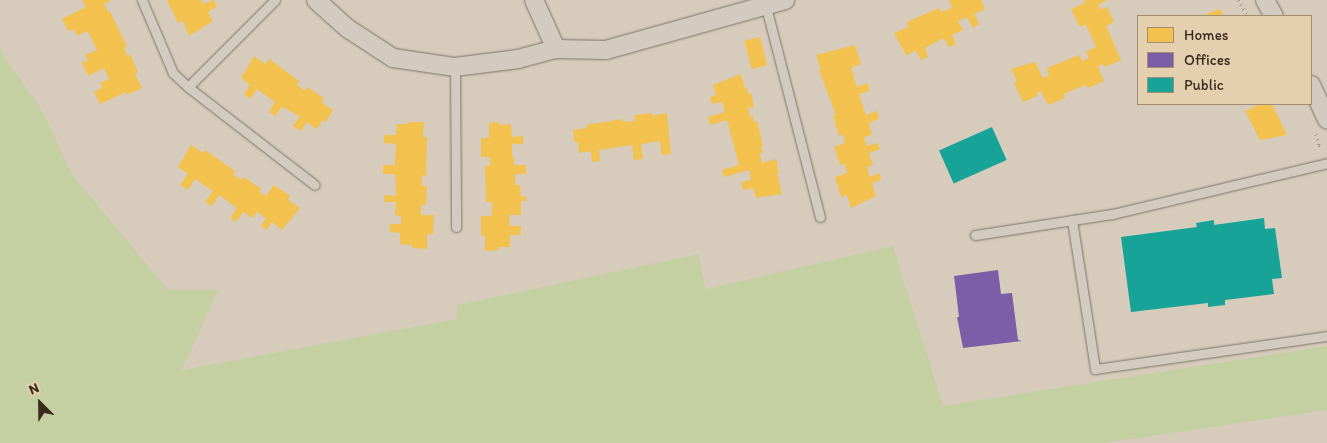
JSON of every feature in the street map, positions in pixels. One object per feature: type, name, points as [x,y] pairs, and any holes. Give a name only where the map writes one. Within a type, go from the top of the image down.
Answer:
[{"type":"street","points":[[316,0],[347,28],[393,58],[455,66],[518,59],[556,49],[606,50],[765,3],[785,0]]},
{"type":"street","points":[[534,0],[556,49]]},
{"type":"street","points":[[1265,0],[1273,15]]},
{"type":"street","points":[[1312,87],[1327,119]]},
{"type":"lane","points":[[142,0],[173,73],[188,87],[315,185]]},
{"type":"lane","points":[[188,87],[275,0]]},
{"type":"lane","points":[[765,3],[820,217]]},
{"type":"lane","points":[[455,66],[456,227]]},
{"type":"lane","points":[[975,235],[1121,212],[1327,164]]},
{"type":"lane","points":[[1072,220],[1095,369],[1327,336]]},
{"type":"path","points":[[1238,0],[1247,15]]},
{"type":"green space","points":[[0,46],[5,58],[43,112],[71,173],[168,290],[218,290],[182,370],[456,319],[457,305],[698,254],[706,289],[893,246],[943,406],[1327,346],[1327,410],[1104,443],[0,443]]},
{"type":"building: Homes","points":[[82,0],[112,0],[104,4],[108,12],[110,11],[127,47],[124,48],[127,56],[130,54],[138,72],[135,74],[142,88],[127,95],[126,92],[100,104],[94,92],[102,88],[100,83],[109,79],[104,68],[88,76],[82,63],[88,60],[85,55],[97,50],[88,31],[77,36],[74,29],[68,31],[62,19],[86,7]]},
{"type":"building: Homes","points":[[167,0],[201,0],[203,4],[214,0],[217,7],[208,12],[213,21],[189,36],[183,21],[178,23]]},
{"type":"building: Homes","points":[[949,0],[981,0],[985,9],[974,14],[979,24],[973,28],[967,17],[958,21],[963,30],[952,35],[956,44],[949,47],[944,38],[925,48],[928,57],[921,60],[916,51],[906,55],[894,33],[908,27],[907,22],[939,8],[941,12],[952,8]]},
{"type":"building: Homes","points":[[1084,0],[1108,0],[1099,4],[1100,10],[1107,7],[1114,22],[1106,26],[1121,60],[1105,67],[1103,64],[1098,67],[1104,81],[1088,88],[1085,85],[1064,94],[1065,98],[1048,105],[1041,91],[1037,93],[1037,96],[1023,102],[1014,83],[1017,81],[1011,69],[1035,62],[1043,78],[1049,75],[1047,68],[1079,55],[1082,61],[1089,58],[1086,52],[1096,47],[1086,25],[1080,27],[1071,9],[1085,3]]},
{"type":"building: Homes","points":[[1220,9],[1223,15],[1204,15]]},
{"type":"building: Homes","points":[[760,37],[767,65],[751,69],[744,41]]},
{"type":"building: Homes","points":[[855,45],[861,64],[851,68],[857,87],[868,83],[869,91],[859,94],[866,115],[877,111],[879,119],[869,123],[872,135],[864,137],[867,146],[878,143],[880,149],[869,153],[873,165],[867,167],[870,177],[880,173],[881,180],[872,183],[876,196],[851,208],[847,195],[841,197],[835,177],[847,173],[845,164],[840,165],[834,147],[845,143],[843,134],[839,136],[833,116],[836,115],[819,70],[821,69],[816,55]]},
{"type":"building: Homes","points":[[254,56],[265,64],[269,59],[299,81],[297,85],[305,91],[307,87],[324,98],[321,102],[333,110],[326,122],[323,120],[316,129],[307,122],[301,131],[293,126],[300,117],[282,107],[275,116],[269,112],[275,102],[257,89],[250,99],[244,94],[250,85],[241,78]]},
{"type":"building: Homes","points":[[741,74],[745,89],[747,88],[748,94],[751,93],[754,107],[748,108],[750,117],[753,116],[754,122],[757,121],[763,146],[761,147],[763,153],[760,153],[762,163],[776,159],[782,194],[756,198],[753,188],[743,190],[741,182],[751,180],[749,170],[724,177],[722,170],[739,165],[727,120],[710,125],[708,117],[725,112],[722,102],[712,104],[710,97],[716,95],[713,85]]},
{"type":"building: Homes","points":[[1259,105],[1272,105],[1287,135],[1260,140],[1245,111]]},
{"type":"building: Homes","points":[[652,113],[652,116],[667,113],[671,154],[662,155],[660,141],[641,144],[643,159],[634,160],[632,145],[599,150],[600,161],[592,162],[591,151],[579,153],[578,142],[574,142],[573,130],[587,128],[586,125],[623,119],[623,122],[635,121],[634,115]]},
{"type":"building: Homes","points":[[409,122],[424,122],[423,137],[427,137],[426,176],[422,175],[422,186],[427,186],[426,205],[421,205],[421,215],[434,215],[433,234],[427,234],[427,249],[412,248],[412,245],[400,244],[400,233],[390,232],[390,224],[401,224],[401,216],[395,215],[396,202],[384,202],[384,195],[396,196],[395,174],[383,174],[383,165],[395,165],[396,144],[384,143],[384,135],[396,135],[397,124],[408,124]]},
{"type":"building: Homes","points":[[499,122],[499,125],[511,124],[512,137],[523,136],[523,144],[512,144],[512,157],[514,156],[514,165],[526,165],[526,174],[515,174],[515,185],[520,185],[521,197],[526,196],[526,201],[521,201],[521,215],[509,215],[510,226],[521,226],[521,235],[510,235],[510,247],[499,247],[498,250],[485,251],[485,236],[481,236],[481,216],[492,216],[492,202],[486,202],[485,166],[490,166],[490,157],[481,157],[481,138],[489,138],[489,123]]},
{"type":"building: Homes","points":[[191,145],[203,153],[205,150],[235,171],[233,174],[241,180],[244,177],[261,189],[259,192],[266,196],[274,185],[290,196],[288,200],[300,208],[282,230],[272,222],[267,230],[261,226],[266,218],[257,212],[252,218],[243,212],[236,222],[230,218],[237,208],[219,195],[212,206],[205,202],[213,191],[195,179],[188,190],[180,185],[188,174],[178,167]]},
{"type":"building: Offices","points":[[998,270],[1001,294],[1012,293],[1018,340],[1022,341],[963,348],[957,317],[959,317],[954,276]]},
{"type":"building: Public","points":[[992,127],[1007,160],[954,183],[939,151]]},
{"type":"building: Public","points":[[1264,218],[1265,229],[1275,228],[1282,278],[1272,279],[1274,294],[1225,300],[1225,305],[1208,307],[1208,303],[1131,312],[1121,237],[1197,227],[1196,223],[1214,220],[1214,225]]}]
